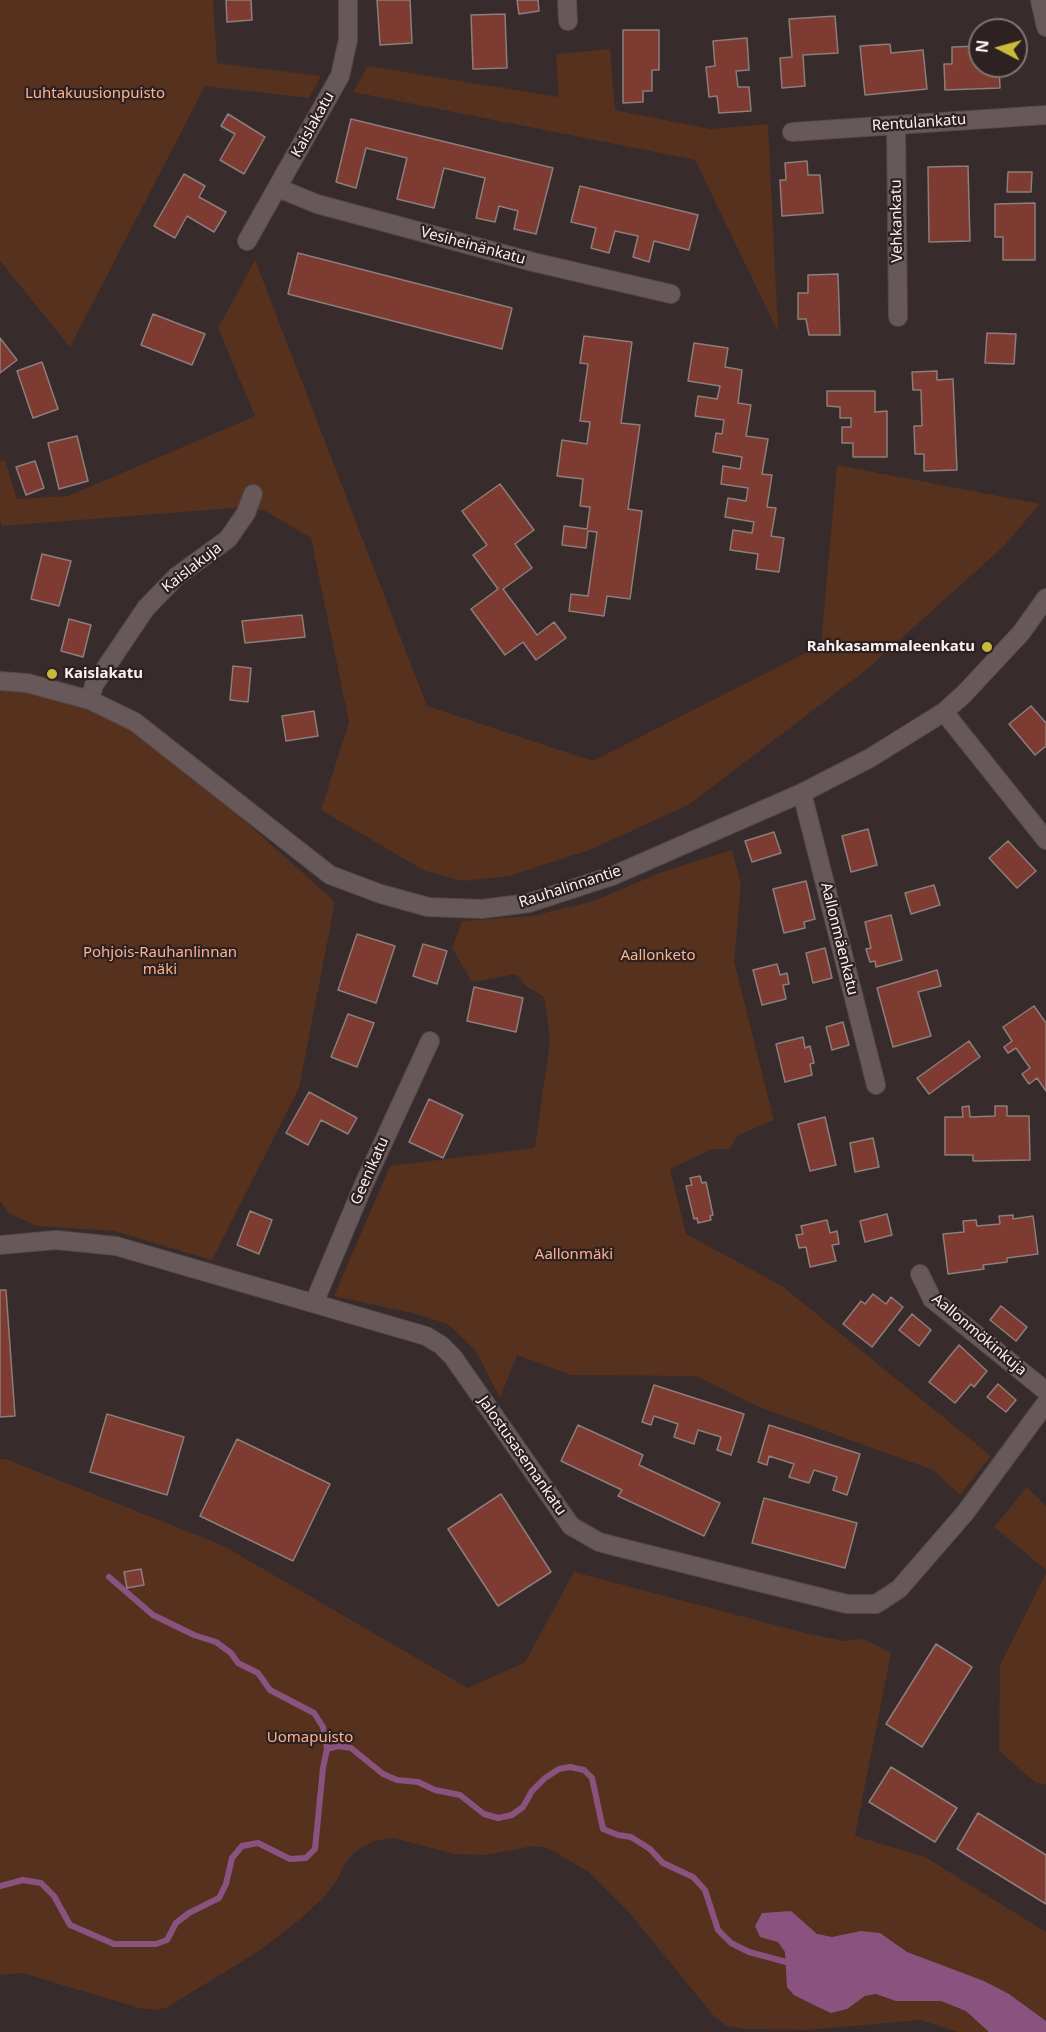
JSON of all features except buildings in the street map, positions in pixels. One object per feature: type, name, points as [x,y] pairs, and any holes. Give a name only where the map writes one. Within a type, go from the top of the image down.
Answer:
[{"type":"street","name":"Kaislakatu","points":[[247,241],[340,76],[348,40],[348,0]]},
{"type":"street","points":[[567,0],[568,21]]},
{"type":"street","points":[[1040,0],[1046,27]]},
{"type":"street","name":"Rentulankatu","points":[[792,132],[1046,115]]},
{"type":"street","name":"Vehkankatu","points":[[896,124],[898,317]]},
{"type":"street","name":"Vesiheinänkatu","points":[[278,188],[317,204],[533,262],[670,294]]},
{"type":"street","name":"Kaislakuja","points":[[90,700],[94,685],[146,608],[177,576],[228,539],[246,513],[253,494]]},
{"type":"street","name":"Rauhalinnantie","points":[[0,681],[27,683],[90,700],[135,722],[330,875],[381,894],[428,907],[482,909],[529,903],[612,876],[801,793],[870,758],[944,712],[1021,633],[1046,598]]},
{"type":"street","points":[[944,712],[1046,840]]},
{"type":"street","name":"Aallonmäenkatu","points":[[801,793],[876,1085]]},
{"type":"street","name":"Geenikatu","points":[[314,1303],[364,1184],[430,1041]]},
{"type":"street","name":"Jalostusasemankatu","points":[[0,1245],[56,1240],[117,1246],[408,1329],[441,1345],[478,1393],[571,1526],[614,1546],[847,1604],[876,1604],[898,1589],[966,1513],[1046,1403]]},
{"type":"street","name":"Aallonmökinkuja","points":[[920,1274],[932,1299],[1046,1391]]},
{"type":"green space","name":"Luhtakuusionpuisto","points":[[0,0],[213,0],[217,63],[321,76],[309,98],[205,86],[70,347],[0,261]]},
{"type":"green space","points":[[610,49],[615,110],[710,129],[768,124],[778,332],[695,160],[353,92],[368,66],[559,97],[556,54]]},
{"type":"green space","points":[[255,260],[427,706],[593,761],[821,645],[837,465],[1040,504],[1004,546],[865,671],[688,805],[592,849],[510,876],[463,881],[425,871],[321,810],[349,722],[311,538],[264,510],[234,508],[2,526],[0,520],[0,461],[5,460],[17,499],[68,496],[255,416],[218,328]]},
{"type":"green space","name":"Pohjois-Rauhanlinnan mäki","points":[[0,681],[135,722],[335,902],[299,1088],[212,1260],[114,1231],[37,1226],[10,1214],[0,1201]]},
{"type":"green space","name":"Aallonmäki","points":[[732,850],[741,884],[734,961],[774,1120],[737,1136],[730,1149],[712,1149],[670,1169],[686,1234],[782,1286],[991,1456],[960,1495],[933,1470],[759,1407],[696,1376],[571,1375],[517,1355],[500,1398],[476,1351],[448,1324],[412,1313],[334,1296],[390,1166],[535,1148],[550,1040],[544,997],[526,986],[516,974],[472,982],[452,948],[462,921],[532,916],[594,901],[662,872]]},
{"type":"green space","name":"Uomapuisto","points":[[0,1459],[6,1459],[222,1545],[468,1688],[525,1662],[574,1572],[809,1634],[844,1641],[864,1639],[891,1653],[855,1836],[925,1857],[1046,1932],[1046,2032],[958,2032],[920,2020],[808,2030],[744,2029],[727,2026],[713,2015],[628,1911],[590,1873],[548,1848],[533,1846],[486,1855],[454,1854],[394,1838],[374,1841],[356,1851],[345,1863],[336,1882],[322,1899],[299,1920],[259,1951],[166,2008],[155,2010],[139,2008],[22,1973],[0,1975]]},
{"type":"green space","points":[[1027,1487],[1046,1506],[1046,1570],[994,1527]]},
{"type":"green space","points":[[1046,1573],[1046,1784],[1036,1783],[999,1751],[1000,1666]]},
{"type":"shaded area","points":[[791,1911],[817,1934],[832,1937],[861,1931],[880,1933],[907,1952],[984,1981],[1009,1994],[1046,2021],[1046,2032],[989,2032],[966,2011],[941,2001],[896,2001],[876,1994],[865,1996],[847,2009],[831,2013],[818,2007],[794,1995],[787,1987],[785,1952],[778,1942],[760,1937],[755,1926],[762,1913]]},
{"type":"waterway","points":[[109,1577],[153,1615],[194,1635],[216,1642],[231,1653],[238,1663],[258,1673],[270,1690],[314,1713],[323,1727],[327,1749]]},
{"type":"waterway","points":[[0,1886],[23,1880],[41,1883],[54,1896],[70,1925],[114,1944],[156,1944],[167,1940],[176,1923],[189,1913],[219,1898],[226,1884],[232,1858],[242,1846],[258,1843],[290,1859],[306,1858],[315,1849],[327,1749],[338,1746],[351,1748],[383,1774],[397,1780],[418,1782],[435,1790],[460,1795],[484,1814],[498,1818],[512,1815],[523,1807],[532,1791],[545,1778],[559,1769],[570,1767],[584,1770],[592,1778],[603,1829],[631,1837],[650,1849],[663,1863],[693,1877],[705,1890],[718,1930],[731,1943],[749,1952],[790,1963]]},
{"type":"place","name":"Rahkasammaleenkatu","points":[[987,647]]},
{"type":"place","name":"Kaislakatu","points":[[52,674]]},
{"type":"park label","name":"Aallonketo","points":[[658,956]]}]
